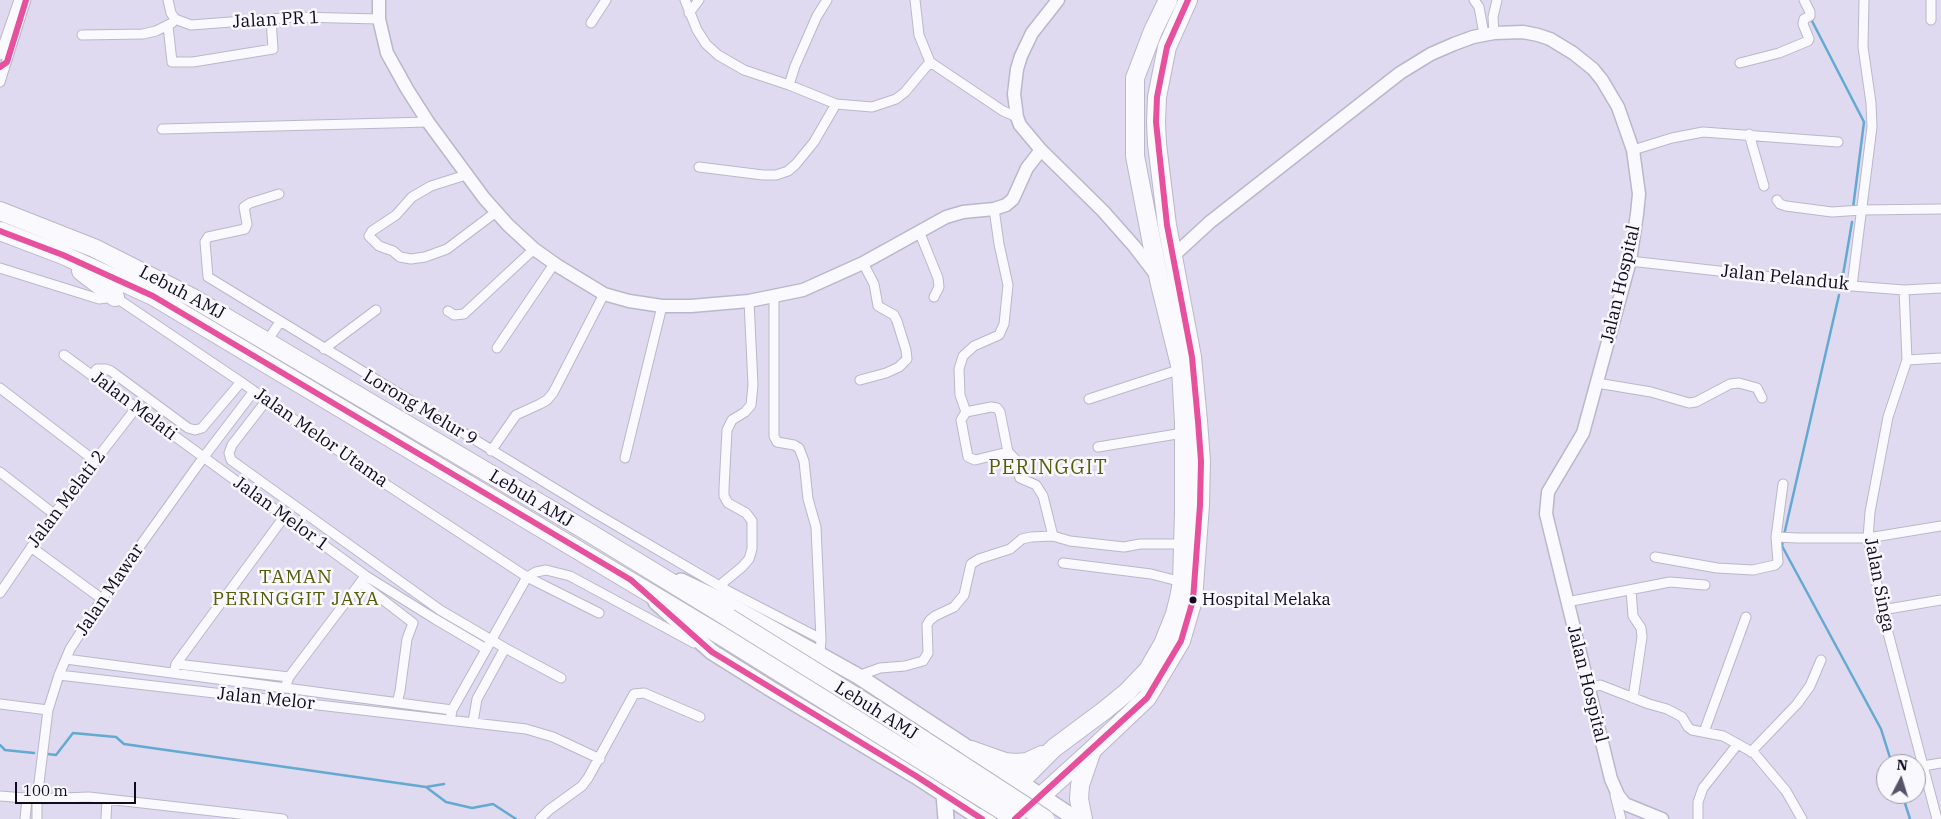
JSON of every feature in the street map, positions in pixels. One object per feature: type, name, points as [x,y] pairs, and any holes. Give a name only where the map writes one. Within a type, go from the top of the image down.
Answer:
[{"type":"highway","points":[[982,819],[1054,748],[1120,698],[1148,670],[1163,644],[1175,614],[1182,582],[1184,544],[1181,369],[1159,280],[1135,156],[1135,78],[1153,31],[1168,0]]},
{"type":"highway","points":[[1016,819],[1146,698],[1181,641],[1193,600],[1198,542],[1201,461],[1192,357],[1169,236],[1157,144],[1157,97],[1167,47],[1188,0]]},
{"type":"highway","name":"Lebuh AMJ","points":[[0,210],[94,248],[217,311],[729,618],[888,717],[1045,819]]},
{"type":"highway","name":"Lebuh AMJ","points":[[0,231],[63,255],[153,296],[631,580],[1016,819]]},
{"type":"highway","points":[[63,255],[91,280],[115,296]]},
{"type":"highway","points":[[972,750],[1005,762],[1016,763],[1033,760],[1054,748]]},
{"type":"highway","points":[[1083,819],[1079,799],[1080,785],[1092,750]]},
{"type":"main road","points":[[650,570],[723,592],[858,676],[1076,819]]},
{"type":"main road","points":[[631,580],[712,652],[916,776],[982,819]]},
{"type":"main road","points":[[916,776],[963,798],[971,798],[978,794],[984,776],[977,763],[925,720]]},
{"type":"main road","points":[[944,794],[946,819]]},
{"type":"street","points":[[0,55],[18,0]]},
{"type":"street","points":[[0,82],[26,0]]},
{"type":"street","points":[[82,35],[143,34],[168,26],[175,19],[170,13],[168,0]]},
{"type":"street","points":[[374,0],[379,0],[379,19],[387,53],[407,89],[428,122],[496,212],[534,249],[554,264],[604,294],[629,301],[662,306],[691,306],[749,301],[803,290],[863,263],[919,231],[954,214],[994,209],[1006,205],[1013,200],[1027,168],[1041,150]]},
{"type":"street","points":[[591,23],[606,0]]},
{"type":"street","points":[[685,0],[697,30],[706,44],[718,55],[744,70],[789,85],[836,104],[872,106],[896,99],[905,92],[930,62]]},
{"type":"street","points":[[689,13],[698,0]]},
{"type":"street","points":[[789,85],[795,66],[817,16],[827,0]]},
{"type":"street","points":[[916,0],[919,36],[930,62],[1003,111],[1017,116]]},
{"type":"street","points":[[1058,0],[1032,33],[1021,56],[1014,94],[1017,116],[1026,133],[1103,211],[1134,246],[1159,280]]},
{"type":"street","points":[[1135,78],[1140,43],[1159,0]]},
{"type":"street","points":[[1474,0],[1479,7],[1489,34]]},
{"type":"street","points":[[1489,34],[1497,0]]},
{"type":"street","points":[[1740,63],[1779,53],[1808,41],[1803,24],[1807,18],[1804,0]]},
{"type":"street","points":[[1852,286],[1872,120],[1863,43],[1864,0]]},
{"type":"street","points":[[1931,20],[1932,0]]},
{"type":"street","name":"Jalan PR 1","points":[[175,19],[191,25],[297,17],[379,19]]},
{"type":"street","points":[[168,26],[172,62],[193,62],[273,49],[271,19]]},
{"type":"street","name":"Jalan Hospital","points":[[1173,256],[1210,222],[1400,73],[1430,54],[1454,44],[1489,34],[1523,32],[1544,37],[1562,45],[1583,60],[1602,80],[1612,93],[1624,121],[1633,150],[1639,194],[1630,261],[1583,433],[1552,483],[1546,503],[1546,514],[1587,688],[1611,779],[1618,795],[1625,804],[1658,819]]},
{"type":"street","points":[[699,166],[763,175],[776,175],[788,171],[814,142],[836,104]]},
{"type":"street","points":[[162,130],[428,122]]},
{"type":"street","points":[[1633,150],[1694,133],[1712,132],[1838,142]]},
{"type":"street","points":[[1749,134],[1764,186]]},
{"type":"street","points":[[466,174],[430,186],[412,198],[396,215],[372,231],[369,236],[379,246],[393,251],[400,258],[425,257],[447,249],[496,212]]},
{"type":"street","name":"Lorong Melur 9","points":[[280,194],[250,203],[244,208],[247,224],[245,229],[208,237],[205,242],[208,277],[723,592],[820,639]]},
{"type":"street","points":[[1777,200],[1780,204],[1786,206],[1818,211],[1941,209]]},
{"type":"street","points":[[966,412],[960,395],[959,385],[961,362],[968,351],[974,346],[999,335],[1005,316],[1008,285],[994,209]]},
{"type":"street","points":[[919,231],[938,278],[939,287],[934,297]]},
{"type":"street","points":[[1169,236],[1192,238]]},
{"type":"street","points":[[448,311],[454,315],[464,314],[534,249]]},
{"type":"street","name":"Jalan Pelanduk","points":[[1630,261],[1852,286],[1904,290],[1941,288]]},
{"type":"street","points":[[860,380],[886,373],[899,367],[907,359],[898,321],[894,315],[878,306],[874,284],[863,263]]},
{"type":"street","points":[[496,348],[554,264]]},
{"type":"street","points":[[0,268],[99,299],[115,296]]},
{"type":"street","name":"Jalan Singa","points":[[1904,290],[1907,360],[1888,417],[1870,512],[1868,538],[1882,610],[1920,754]]},
{"type":"street","points":[[491,451],[516,415],[547,400],[604,294]]},
{"type":"street","name":"Jalan Melor Utama","points":[[115,296],[387,485],[527,577]]},
{"type":"street","points":[[774,297],[774,436],[777,442],[794,445],[799,448],[804,462],[808,498],[816,527],[820,654]]},
{"type":"street","points":[[723,592],[748,559],[752,549],[753,526],[750,516],[728,503],[724,496],[727,430],[732,420],[745,412],[751,405],[753,385],[749,301]]},
{"type":"street","points":[[625,458],[662,306]]},
{"type":"street","points":[[324,349],[376,310]]},
{"type":"street","points":[[267,341],[280,322]]},
{"type":"street","name":"Jalan Melati","points":[[64,355],[203,458]]},
{"type":"street","points":[[1907,360],[1941,358]]},
{"type":"street","points":[[92,375],[97,369],[106,369],[188,428],[195,430],[202,428],[222,407],[241,382]]},
{"type":"street","points":[[1089,399],[1181,369]]},
{"type":"street","points":[[1597,383],[1651,392],[1688,403],[1696,402],[1730,384],[1739,383],[1757,388],[1762,398]]},
{"type":"street","points":[[0,388],[95,461]]},
{"type":"street","name":"Jalan Mawar","points":[[36,819],[48,710],[66,658],[102,600],[203,458],[254,391]]},
{"type":"street","points":[[266,400],[232,446],[229,453],[231,460],[440,610],[561,678]]},
{"type":"street","points":[[222,407],[247,425]]},
{"type":"street","points":[[1008,452],[975,460],[968,457],[961,420],[966,412],[991,407],[997,408],[1002,418],[1008,452],[1015,459],[1020,478],[1036,485],[1044,496],[1053,536]]},
{"type":"street","name":"Jalan Melati 2","points":[[0,593],[54,514],[136,408]]},
{"type":"street","points":[[157,423],[166,411]]},
{"type":"street","points":[[1098,447],[1183,433]]},
{"type":"street","name":"Jalan Melor 1","points":[[203,458],[338,554],[363,579],[486,649]]},
{"type":"street","points":[[1,475],[54,514]]},
{"type":"street","points":[[254,495],[262,483]]},
{"type":"street","points":[[1655,557],[1717,568],[1753,570],[1776,565],[1778,562],[1778,537],[1783,484]]},
{"type":"street","points":[[585,530],[595,513]]},
{"type":"street","points":[[175,668],[284,517]]},
{"type":"street","points":[[1778,537],[1868,538],[1941,526]]},
{"type":"street","points":[[858,676],[880,668],[905,666],[923,661],[928,653],[927,625],[935,616],[954,607],[964,595],[971,564],[979,558],[1010,550],[1022,539],[1053,536],[1070,541],[1124,547],[1140,544],[1184,544]]},
{"type":"street","points":[[338,554],[346,543]]},
{"type":"street","points":[[31,547],[102,600]]},
{"type":"street","points":[[1063,563],[1151,574],[1182,582]]},
{"type":"street","points":[[451,715],[527,577],[536,572],[546,570],[570,576],[712,652]]},
{"type":"street","points":[[527,577],[600,613]]},
{"type":"street","points":[[285,688],[289,677],[363,579],[413,623],[406,644],[397,703]]},
{"type":"street","points":[[1567,602],[1670,582],[1705,585]]},
{"type":"street","points":[[1631,590],[1633,616],[1641,628],[1642,638],[1633,698]]},
{"type":"street","points":[[1882,610],[1941,600]]},
{"type":"street","points":[[1704,732],[1746,616]]},
{"type":"street","points":[[473,722],[477,699],[505,648]]},
{"type":"street","name":"Jalan Melor","points":[[66,658],[175,668],[203,677],[397,703],[473,722],[539,732],[600,759]]},
{"type":"street","points":[[1751,752],[1797,704],[1810,686],[1821,660]]},
{"type":"street","points":[[175,668],[289,677]]},
{"type":"street","name":"Jalan Melor","points":[[59,675],[332,706],[451,715]]},
{"type":"street","points":[[201,691],[203,677]]},
{"type":"street","points":[[1587,688],[1600,685],[1666,709],[1682,718],[1692,730],[1723,736],[1751,752],[1786,791],[1802,819]]},
{"type":"street","points":[[540,819],[549,810],[582,786],[600,759],[634,694],[644,693],[700,717]]},
{"type":"street","points":[[332,706],[333,694]]},
{"type":"street","points":[[0,704],[48,710]]},
{"type":"street","points":[[1698,819],[1698,802],[1703,788],[1737,745]]},
{"type":"street","points":[[1926,766],[1941,763]]},
{"type":"street","name":"Jalan Singa","points":[[1926,778],[1936,819]]},
{"type":"street","points":[[1611,779],[1621,819]]},
{"type":"street","points":[[0,796],[27,799],[72,797],[107,799],[283,819]]},
{"type":"street","points":[[25,819],[27,799]]},
{"type":"street","points":[[106,819],[107,799]]},
{"type":"waterway","points":[[1811,19],[1864,122],[1853,208]]},
{"type":"waterway","points":[[1842,281],[1852,222]]},
{"type":"waterway","points":[[1784,535],[1839,295]]},
{"type":"waterway","points":[[1783,540],[1782,546],[1881,729],[1889,754]]},
{"type":"waterway","points":[[48,754],[56,755],[73,733],[116,737],[124,744],[426,787],[446,802],[472,808],[493,804],[516,819]]},
{"type":"waterway","points":[[0,745],[5,750],[34,753]]},
{"type":"waterway","points":[[426,787],[444,784]]},
{"type":"waterway","points":[[1905,804],[1910,819]]},
{"type":"transit line","points":[[0,67],[7,62],[26,0]]},
{"type":"transit line","points":[[1015,819],[1147,698],[1181,641],[1193,600],[1200,505],[1201,461],[1198,421],[1192,357],[1167,225],[1156,122],[1157,97],[1167,47],[1188,0]]},
{"type":"transit line","points":[[0,231],[63,255],[153,296],[631,580],[712,652],[916,776],[982,819]]},
{"type":"place","name":"Hospital Melaka","points":[[1193,600]]},
{"type":"district","name":"PERINGGIT","points":[[1048,468]]},
{"type":"district","name":"TAMAN PERINGGIT JAYA","points":[[296,589]]}]
